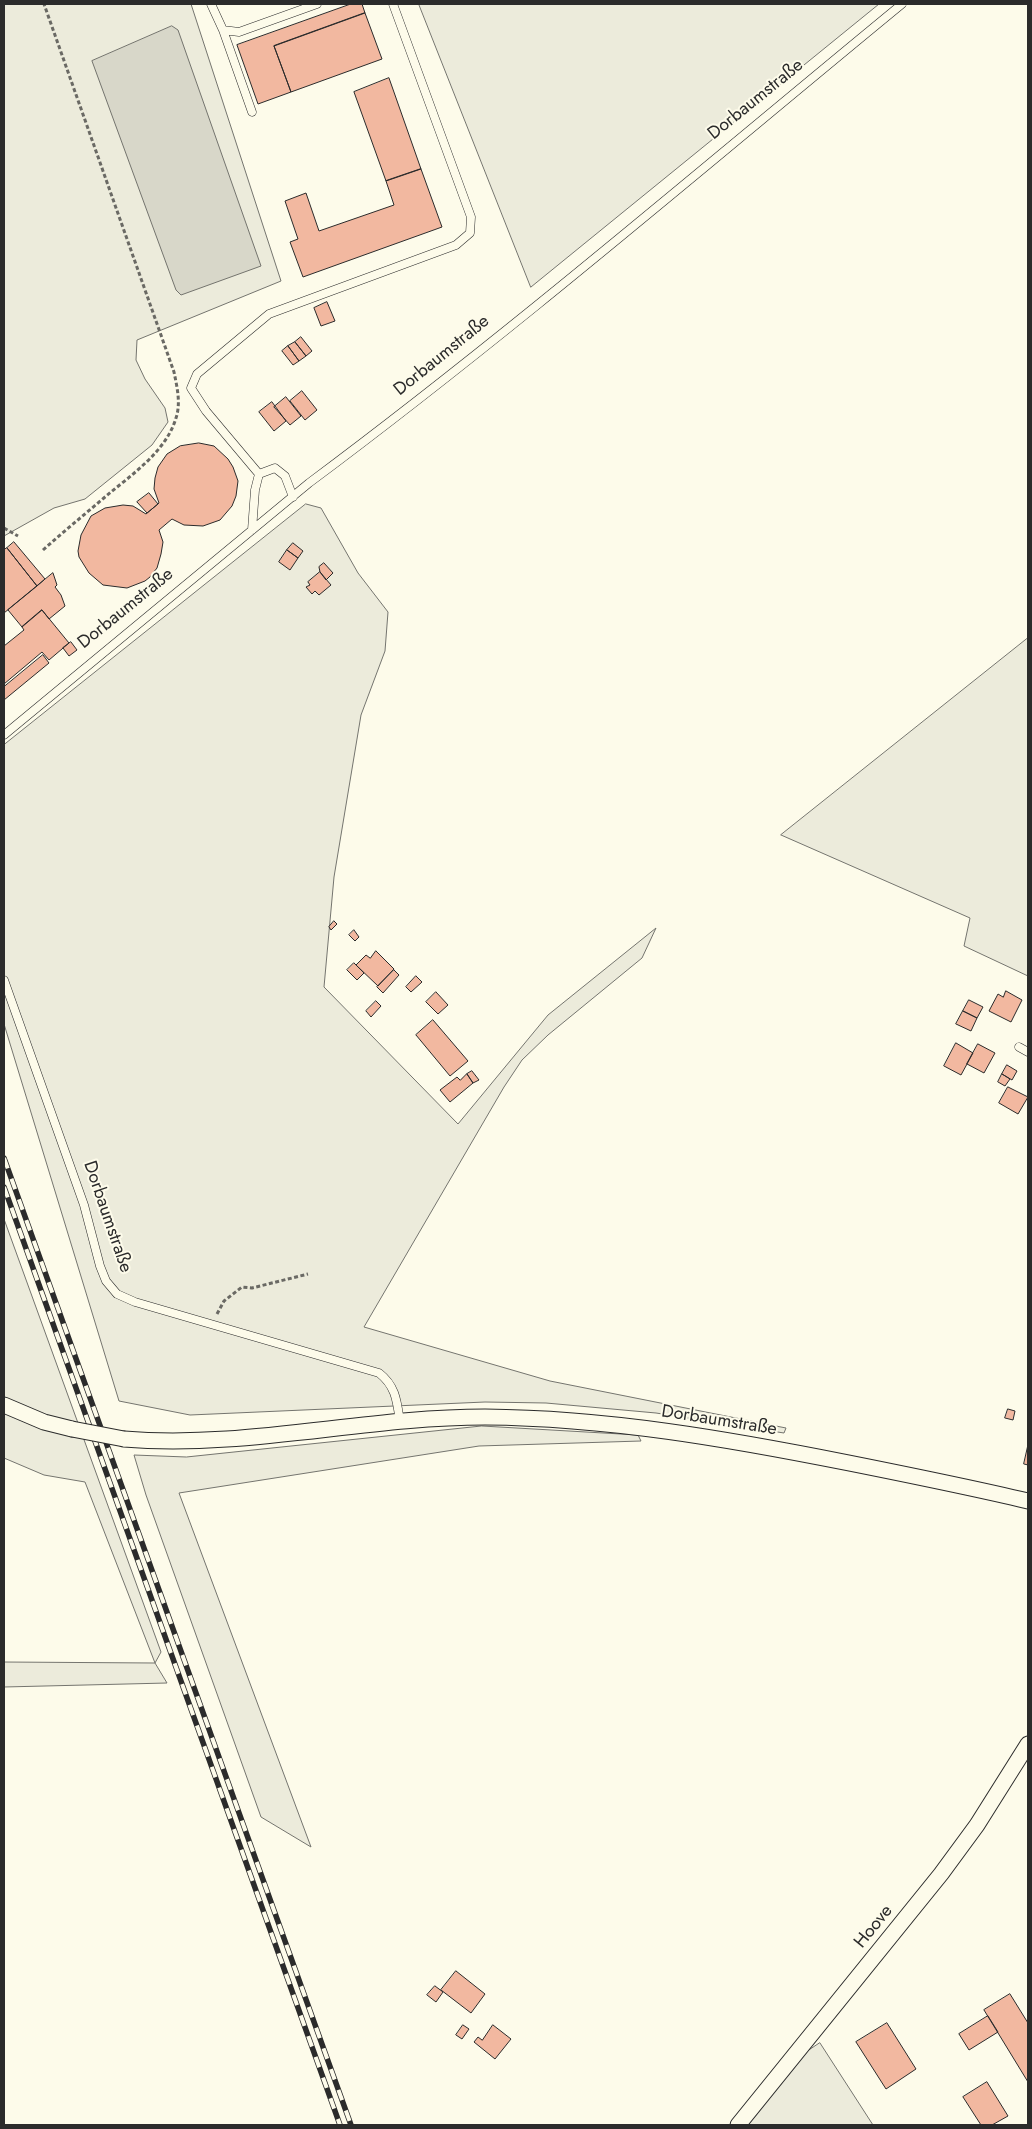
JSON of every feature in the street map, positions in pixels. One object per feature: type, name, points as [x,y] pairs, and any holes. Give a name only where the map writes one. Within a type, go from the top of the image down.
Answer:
[{"type":"street","name":"Dorbaumstraße","points":[[4,1405],[44,1422],[72,1429],[124,1439],[179,1442],[218,1441],[400,1422],[483,1417],[537,1418],[650,1428],[738,1441],[1028,1501]]},
{"type":"street","name":"Hoove","points":[[738,2125],[941,1874],[976,1825],[1028,1744]]},
{"type":"lane","points":[[211,4],[223,30],[252,112]]},
{"type":"lane","points":[[223,30],[238,32],[317,4]]},
{"type":"lane","points":[[259,474],[206,411],[192,388],[197,374],[269,314],[456,245],[470,233],[470,217],[393,4]]},
{"type":"lane","name":"Dorbaumstraße","points":[[4,735],[252,530],[560,285],[902,4]]},
{"type":"lane","points":[[259,474],[275,468],[285,476],[293,497]]},
{"type":"lane","points":[[252,530],[255,490],[259,474]]},
{"type":"lane","name":"Dorbaumstraße","points":[[4,980],[84,1205],[100,1266],[106,1281],[117,1294],[135,1302],[379,1373],[389,1380],[395,1390],[400,1422]]},
{"type":"lane","points":[[1019,1047],[1028,1052]]},
{"type":"path","points":[[42,550],[145,464],[165,440],[173,426],[177,416],[178,394],[174,372],[44,4]]},
{"type":"path","points":[[4,528],[18,536]]},
{"type":"path","points":[[212,1324],[224,1301],[242,1287],[252,1288],[308,1274]]},
{"type":"shaded area","points":[[4,4],[191,4],[281,281],[137,340],[136,360],[145,379],[165,408],[168,422],[152,445],[85,499],[54,508],[4,536]]},
{"type":"shaded area","points":[[419,4],[879,4],[531,287]]},
{"type":"shaded area","points":[[172,26],[178,30],[261,266],[181,295],[176,290],[92,61]]},
{"type":"shaded area","points":[[306,504],[321,508],[358,573],[388,612],[385,651],[361,715],[334,877],[324,987],[458,1124],[548,1015],[656,928],[642,958],[548,1035],[522,1060],[504,1087],[364,1327],[550,1381],[786,1428],[784,1433],[656,1413],[546,1403],[485,1402],[190,1415],[119,1401],[4,1024],[4,745]]},
{"type":"shaded area","points":[[1028,638],[1028,976],[964,946],[970,918],[781,835]]},
{"type":"shaded area","points":[[4,1219],[161,1652],[155,1663],[85,1482],[44,1475],[4,1458]]},
{"type":"shaded area","points":[[482,1426],[638,1435],[641,1441],[479,1446],[179,1493],[311,1847],[261,1817],[146,1495],[134,1455],[186,1457]]},
{"type":"shaded area","points":[[4,1662],[155,1663],[167,1683],[4,1687]]},
{"type":"shaded area","points":[[820,2043],[873,2125],[747,2125],[806,2052]]},
{"type":"building","points":[[351,4],[362,4],[365,13],[274,46],[291,92],[258,104],[237,45]]},
{"type":"building","points":[[365,13],[382,59],[291,92],[274,46]]},
{"type":"building","points":[[389,78],[421,169],[386,181],[354,92]]},
{"type":"building","points":[[421,169],[442,227],[303,277],[290,242],[298,239],[285,201],[306,193],[319,231],[394,205],[386,181]]},
{"type":"building","points":[[327,302],[335,321],[321,326],[314,308]]},
{"type":"building","points":[[301,337],[312,351],[306,356],[295,342]]},
{"type":"building","points":[[295,342],[306,356],[299,361],[288,346]]},
{"type":"building","points":[[288,346],[299,361],[293,365],[282,351]]},
{"type":"building","points":[[302,391],[317,410],[305,420],[290,401]]},
{"type":"building","points":[[286,397],[301,416],[290,425],[274,407]]},
{"type":"building","points":[[272,402],[286,421],[274,431],[259,412]]},
{"type":"building","points":[[199,443],[214,446],[228,459],[233,467],[238,481],[236,496],[232,506],[220,520],[203,526],[184,525],[172,519],[159,530],[163,542],[161,554],[157,568],[150,577],[127,588],[103,585],[89,573],[79,557],[78,551],[81,535],[91,516],[105,508],[123,505],[133,506],[146,514],[159,503],[154,489],[155,478],[158,467],[167,454],[180,446]]},
{"type":"building","points":[[149,493],[158,504],[147,513],[137,502]]},
{"type":"building","points":[[14,542],[45,579],[37,586],[7,548]]},
{"type":"building","points":[[293,543],[303,551],[298,558],[287,550]]},
{"type":"building","points":[[7,548],[37,586],[4,613],[4,550]]},
{"type":"building","points":[[287,550],[298,558],[290,570],[279,562]]},
{"type":"building","points":[[324,563],[333,573],[326,580],[319,567]]},
{"type":"building","points":[[320,572],[331,585],[319,595],[315,591],[312,594],[306,587],[310,585],[308,582]]},
{"type":"building","points":[[53,573],[57,585],[55,587],[61,595],[65,606],[49,619],[42,610],[22,627],[8,610]]},
{"type":"building","points":[[42,610],[69,643],[49,660],[42,652],[4,684],[4,646],[24,630],[22,627]]},
{"type":"building","points":[[71,642],[77,650],[69,656],[63,648]]},
{"type":"building","points":[[43,655],[49,663],[4,700],[4,687]]},
{"type":"building","points":[[334,921],[337,924],[331,930],[329,927]]},
{"type":"building","points":[[354,930],[359,937],[355,941],[349,935]]},
{"type":"building","points":[[376,951],[394,969],[378,986],[356,965],[366,955],[370,958]]},
{"type":"building","points":[[354,963],[364,973],[357,980],[347,970]]},
{"type":"building","points":[[394,970],[399,975],[383,993],[377,987]]},
{"type":"building","points":[[416,976],[422,982],[411,992],[406,987]]},
{"type":"building","points":[[1006,991],[1022,1000],[1011,1022],[989,1011],[998,994],[1003,997]]},
{"type":"building","points":[[436,992],[448,1005],[438,1014],[426,1002]]},
{"type":"building","points":[[969,1000],[983,1007],[977,1018],[963,1011]]},
{"type":"building","points":[[376,1001],[381,1006],[371,1017],[366,1011]]},
{"type":"building","points":[[963,1011],[977,1018],[971,1031],[956,1024]]},
{"type":"building","points":[[433,1020],[468,1061],[450,1076],[416,1035]]},
{"type":"building","points":[[956,1043],[973,1053],[961,1075],[944,1066]]},
{"type":"building","points":[[978,1044],[995,1053],[984,1073],[967,1064]]},
{"type":"building","points":[[1007,1065],[1017,1071],[1012,1080],[1002,1074]]},
{"type":"building","points":[[472,1071],[479,1080],[473,1083],[467,1074]]},
{"type":"building","points":[[467,1074],[473,1083],[450,1102],[440,1090],[457,1077],[460,1080]]},
{"type":"building","points":[[1002,1074],[1010,1079],[1005,1086],[998,1082]]},
{"type":"building","points":[[1008,1087],[1028,1097],[1018,1114],[999,1103]]},
{"type":"building","points":[[1008,1409],[1015,1411],[1013,1420],[1005,1418]]},
{"type":"building","points":[[1028,1445],[1028,1465],[1024,1464]]},
{"type":"building","points":[[456,1971],[485,1994],[471,2013],[441,1990]]},
{"type":"building","points":[[435,1986],[443,1992],[436,2002],[427,1995]]},
{"type":"building","points":[[1010,1994],[1028,2023],[1028,2082],[984,2010]]},
{"type":"building","points":[[988,2016],[998,2032],[969,2050],[959,2034]]},
{"type":"building","points":[[887,2023],[916,2069],[886,2089],[856,2042]]},
{"type":"building","points":[[463,2025],[469,2029],[462,2039],[456,2035]]},
{"type":"building","points":[[493,2025],[511,2039],[495,2059],[474,2042],[478,2037],[482,2040]]},
{"type":"building","points":[[987,2082],[1008,2116],[992,2125],[981,2125],[963,2097]]},
{"type":"railway","points":[[4,1158],[351,2125]]},
{"type":"railway","points":[[4,1187],[340,2125]]}]
